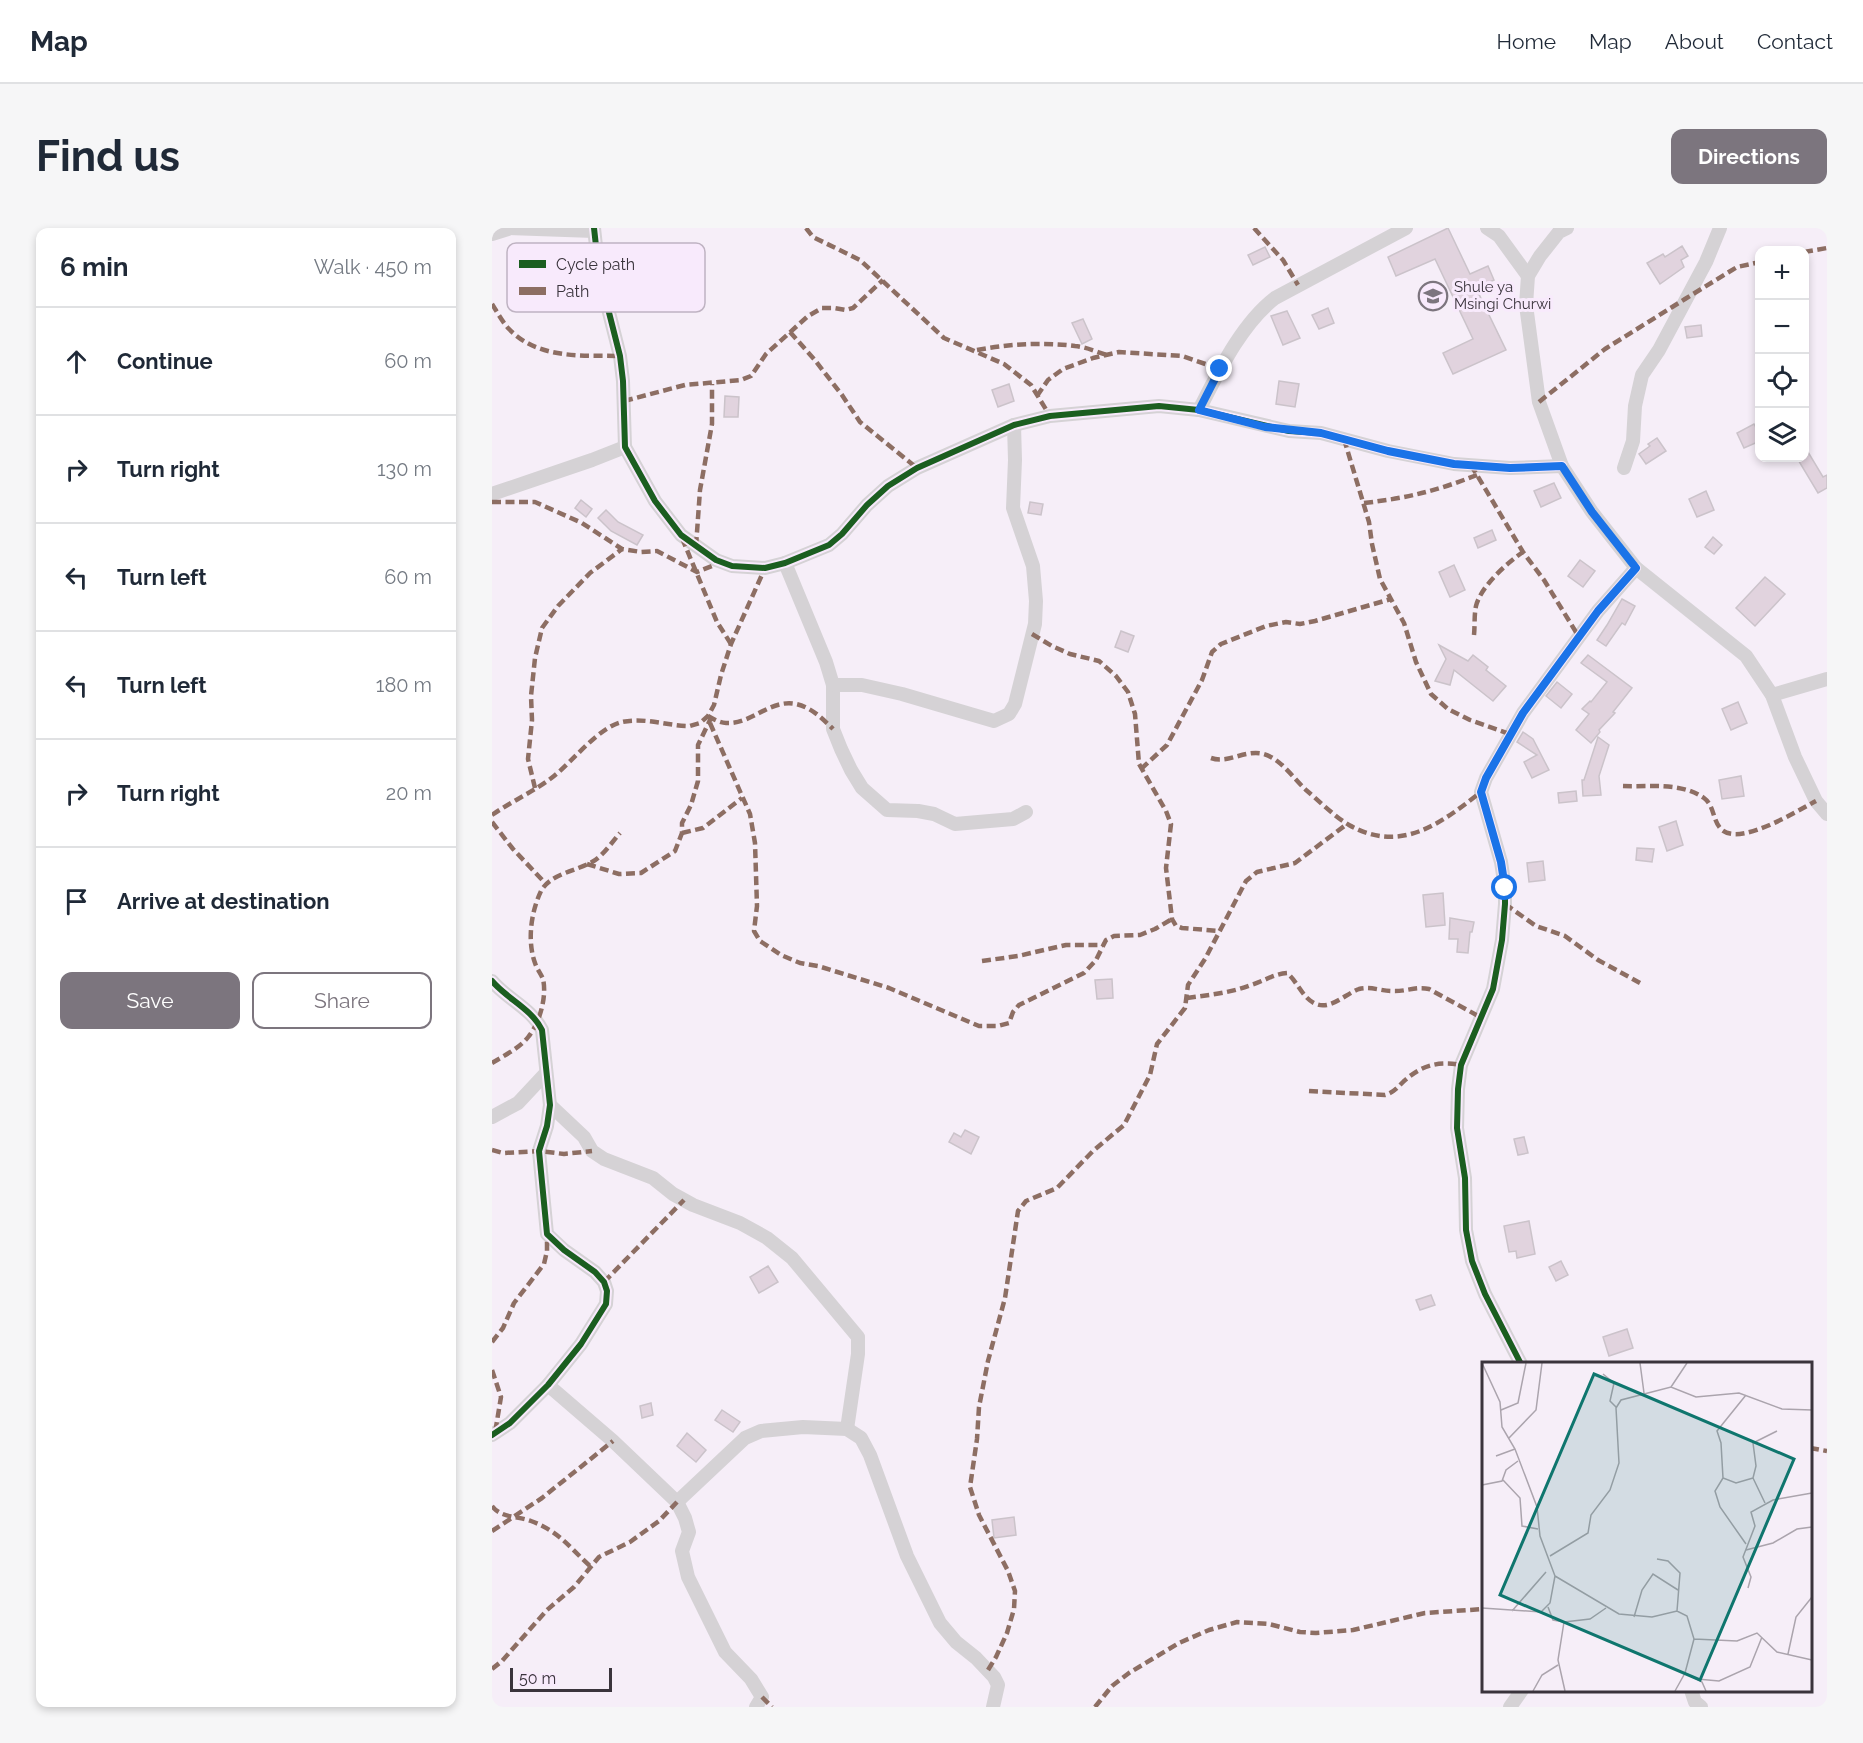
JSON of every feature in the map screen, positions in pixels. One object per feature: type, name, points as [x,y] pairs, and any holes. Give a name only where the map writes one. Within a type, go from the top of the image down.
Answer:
[{"type":"street","points":[[492,234],[507,228],[594,230]]},
{"type":"street","points":[[1199,410],[1220,369],[1253,318],[1263,307],[1275,298],[1404,228]]},
{"type":"street","points":[[1487,228],[1499,236],[1528,276]]},
{"type":"street","points":[[1567,228],[1559,232],[1528,276],[1526,305],[1539,402],[1562,466],[1592,512],[1636,568],[1746,656],[1772,695],[1795,757],[1816,801],[1827,814]]},
{"type":"street","points":[[1623,468],[1633,441],[1635,406],[1642,375],[1659,350],[1706,262],[1720,228]]},
{"type":"street","points":[[609,312],[620,356],[623,381],[625,447],[654,501],[681,535],[716,560],[732,566],[765,568],[785,563],[829,545],[888,486],[917,468],[1014,425],[1050,416],[1159,406],[1199,410],[1265,427],[1321,433],[1388,451],[1454,464],[1510,468],[1562,466]]},
{"type":"street","points":[[833,685],[862,685],[902,694],[994,721],[1009,714],[1015,704],[1035,624],[1036,600],[1033,566],[1013,508],[1014,425]]},
{"type":"street","points":[[492,494],[625,447]]},
{"type":"street","points":[[785,563],[826,662],[833,685],[833,729],[851,770],[862,788],[887,810],[934,813],[955,824],[1013,819],[1026,812]]},
{"type":"street","points":[[1520,1362],[1478,1279],[1472,1261],[1466,1230],[1465,1178],[1457,1128],[1461,1065],[1493,989],[1502,940],[1505,904],[1501,862],[1481,792],[1486,778],[1523,713],[1598,611],[1636,568]]},
{"type":"street","points":[[1772,695],[1827,679]]},
{"type":"street","points":[[492,981],[537,1021],[543,1039],[550,1105],[547,1126],[539,1151],[548,1234],[564,1250],[595,1272],[604,1282],[607,1291],[606,1304],[581,1344],[548,1384],[510,1422],[492,1435]]},
{"type":"street","points":[[492,1117],[518,1102],[536,1086],[546,1073]]},
{"type":"street","points":[[550,1105],[579,1131],[592,1151],[604,1159],[653,1178],[693,1205],[740,1222],[767,1238],[792,1258],[858,1337],[858,1354],[847,1430]]},
{"type":"street","points":[[548,1384],[613,1441],[677,1502],[689,1532],[682,1551],[688,1578],[725,1652],[746,1672],[762,1697],[756,1707]]},
{"type":"street","points":[[677,1502],[745,1438],[761,1431],[803,1427],[847,1430],[861,1438],[870,1455],[907,1556],[940,1623],[956,1642],[994,1677],[998,1685],[993,1707]]},
{"type":"street","points":[[1510,1707],[1521,1692]]},
{"type":"street","points":[[1691,1692],[1695,1702],[1701,1707]]},
{"type":"building","points":[[1448,228],[1470,274],[1488,266],[1494,280],[1476,288],[1506,350],[1453,374],[1443,353],[1473,339],[1435,259],[1396,276],[1388,257]]},
{"type":"building","points":[[1682,246],[1688,256],[1681,260],[1684,267],[1660,284],[1647,263],[1663,254],[1665,257]]},
{"type":"building","points":[[1265,247],[1270,257],[1253,265],[1248,255]]},
{"type":"building","points":[[1328,308],[1334,323],[1319,329],[1312,315]]},
{"type":"building","points":[[1287,311],[1300,338],[1283,345],[1271,316]]},
{"type":"building","points":[[1083,319],[1092,339],[1082,344],[1072,323]]},
{"type":"building","points":[[1701,325],[1702,336],[1687,338],[1685,327]]},
{"type":"building","points":[[1279,381],[1299,384],[1295,407],[1276,404]]},
{"type":"building","points":[[1009,384],[1014,401],[998,407],[992,390]]},
{"type":"building","points":[[725,396],[739,397],[738,417],[724,417]]},
{"type":"building","points":[[1754,424],[1755,443],[1744,448],[1737,433]]},
{"type":"building","points":[[1657,438],[1666,451],[1646,464],[1639,454]]},
{"type":"building","points":[[1809,454],[1823,477],[1827,475],[1827,488],[1818,493],[1799,462],[1809,462]]},
{"type":"building","points":[[1554,483],[1561,498],[1541,507],[1534,491]]},
{"type":"building","points":[[1706,491],[1714,510],[1697,517],[1689,499]]},
{"type":"building","points":[[581,500],[592,509],[586,517],[575,508]]},
{"type":"building","points":[[1030,502],[1043,504],[1041,515],[1028,513]]},
{"type":"building","points":[[606,510],[618,522],[643,535],[637,545],[611,531],[598,518]]},
{"type":"building","points":[[1492,530],[1496,540],[1478,548],[1474,538]]},
{"type":"building","points":[[1713,537],[1722,545],[1714,554],[1705,547]]},
{"type":"building","points":[[1580,560],[1595,571],[1583,587],[1568,576]]},
{"type":"building","points":[[1454,565],[1465,590],[1450,597],[1439,572]]},
{"type":"building","points":[[1765,577],[1785,594],[1755,626],[1736,608]]},
{"type":"building","points":[[1622,599],[1635,606],[1625,625],[1622,623],[1606,646],[1597,640]]},
{"type":"building","points":[[1121,631],[1134,636],[1128,652],[1115,647]]},
{"type":"building","points":[[1439,645],[1468,661],[1473,655],[1488,667],[1486,670],[1506,686],[1493,701],[1454,670],[1450,685],[1435,681],[1446,659]]},
{"type":"building","points":[[1588,655],[1632,688],[1591,743],[1576,730],[1589,714],[1582,709],[1591,702],[1607,682],[1581,663]]},
{"type":"building","points":[[1557,682],[1572,694],[1561,708],[1546,696]]},
{"type":"building","points":[[1738,702],[1747,723],[1731,730],[1722,709]]},
{"type":"building","points":[[1523,732],[1533,739],[1549,770],[1532,778],[1524,762],[1537,755],[1517,742]]},
{"type":"building","points":[[1598,737],[1609,745],[1599,776],[1601,795],[1583,796],[1582,780],[1584,780]]},
{"type":"building","points":[[1741,776],[1744,796],[1722,799],[1719,780]]},
{"type":"building","points":[[1576,791],[1577,801],[1559,803],[1558,793]]},
{"type":"building","points":[[1676,821],[1683,845],[1667,851],[1659,827]]},
{"type":"building","points":[[1637,848],[1654,849],[1652,862],[1636,860]]},
{"type":"building","points":[[1543,861],[1545,880],[1529,882],[1527,863]]},
{"type":"building","points":[[1443,893],[1445,925],[1426,927],[1423,895]]},
{"type":"building","points":[[1450,918],[1474,922],[1472,932],[1470,932],[1468,953],[1457,952],[1458,939],[1449,939]]},
{"type":"building","points":[[1112,979],[1113,998],[1097,999],[1095,980]]},
{"type":"building","points":[[965,1130],[979,1137],[971,1154],[949,1142],[954,1133],[961,1137]]},
{"type":"building","points":[[1524,1137],[1528,1153],[1518,1155],[1514,1139]]},
{"type":"building","points":[[1529,1221],[1535,1254],[1517,1258],[1516,1251],[1509,1252],[1504,1226]]},
{"type":"building","points":[[1561,1261],[1568,1275],[1556,1281],[1549,1267]]},
{"type":"building","points":[[768,1266],[778,1282],[759,1293],[750,1277]]},
{"type":"building","points":[[1431,1295],[1435,1305],[1420,1310],[1416,1300]]},
{"type":"building","points":[[1627,1329],[1633,1348],[1609,1356],[1603,1337]]},
{"type":"building","points":[[651,1403],[653,1415],[642,1418],[640,1406]]},
{"type":"building","points":[[722,1410],[740,1422],[733,1432],[715,1420]]},
{"type":"building","points":[[687,1433],[706,1450],[696,1462],[677,1446]]},
{"type":"building","points":[[1014,1517],[1016,1535],[994,1538],[992,1520]]},
{"type":"marked path","points":[[806,228],[813,237],[860,260],[944,338],[1004,364],[1031,385],[1050,416]]},
{"type":"marked path","points":[[1254,228],[1283,260],[1298,285]]},
{"type":"marked path","points":[[1809,251],[1827,248]]},
{"type":"marked path","points":[[1539,402],[1605,349],[1737,267],[1755,263]]},
{"type":"marked path","points":[[624,401],[685,385],[741,380],[751,376],[766,354],[808,316],[822,308],[846,310],[853,308],[883,280]]},
{"type":"marked path","points":[[492,304],[508,328],[533,346],[561,354],[620,356]]},
{"type":"marked path","points":[[790,332],[814,359],[860,422],[917,468]]},
{"type":"marked path","points":[[977,350],[1013,345],[1050,344],[1087,348],[1107,355]]},
{"type":"marked path","points":[[1037,396],[1048,380],[1063,369],[1093,358],[1119,352],[1182,356],[1220,369]]},
{"type":"marked path","points":[[696,546],[700,490],[712,424],[712,384]]},
{"type":"marked path","points":[[1344,439],[1369,522],[1380,579],[1404,623],[1416,662],[1431,694],[1448,709],[1470,720],[1510,734]]},
{"type":"marked path","points":[[1471,465],[1523,552],[1544,580],[1579,637]]},
{"type":"marked path","points":[[1364,503],[1422,493],[1477,475]]},
{"type":"marked path","points":[[492,502],[535,502],[582,523],[622,549],[641,552],[657,551],[697,572],[712,566],[716,560]]},
{"type":"marked path","points":[[682,538],[717,622],[731,644]]},
{"type":"marked path","points":[[535,788],[528,759],[535,658],[542,628],[558,606],[590,573],[622,549]]},
{"type":"marked path","points":[[1474,635],[1476,606],[1483,591],[1502,569],[1523,552]]},
{"type":"marked path","points":[[492,815],[554,776],[595,737],[613,725],[622,722],[648,721],[690,726],[700,723],[708,716],[714,705],[731,644],[765,568]]},
{"type":"marked path","points":[[1141,769],[1167,745],[1202,680],[1212,652],[1221,644],[1266,626],[1286,622],[1300,624],[1315,621],[1391,599]]},
{"type":"marked path","points":[[1032,634],[1070,654],[1099,661],[1116,676],[1128,692],[1135,714],[1139,764],[1171,824],[1166,868],[1172,919],[1176,926],[1182,928],[1220,931]]},
{"type":"marked path","points":[[708,716],[721,722],[736,722],[775,706],[785,703],[796,704],[814,712],[833,729]]},
{"type":"marked path","points":[[587,864],[619,874],[641,873],[675,851],[682,833],[682,823],[691,805],[698,781],[698,745],[711,718]]},
{"type":"marked path","points":[[710,723],[750,814],[755,843],[757,906],[754,931],[760,941],[781,955],[800,963],[818,966],[889,988],[979,1026],[998,1026],[1009,1023],[1013,1012],[1019,1005],[1084,973],[1096,960],[1106,940],[1114,936],[1140,935],[1172,919]]},
{"type":"marked path","points":[[1211,758],[1224,759],[1250,753],[1264,754],[1282,765],[1306,790],[1344,822],[1368,833],[1386,837],[1403,836],[1435,824],[1481,792]]},
{"type":"marked path","points":[[1623,786],[1665,786],[1695,793],[1708,801],[1719,826],[1731,834],[1742,834],[1769,825],[1816,801]]},
{"type":"marked path","points":[[682,833],[703,828],[742,798]]},
{"type":"marked path","points":[[492,822],[513,849],[546,884]]},
{"type":"marked path","points":[[988,1670],[1007,1633],[1014,1609],[1015,1591],[1008,1571],[979,1515],[970,1487],[979,1407],[988,1361],[1005,1298],[1018,1211],[1026,1201],[1057,1188],[1093,1151],[1124,1125],[1150,1075],[1157,1044],[1185,1008],[1188,985],[1205,959],[1246,881],[1257,872],[1295,863],[1347,824]]},
{"type":"marked path","points":[[492,1063],[525,1040],[533,1030],[542,1009],[543,979],[536,965],[531,945],[533,917],[541,891],[545,885],[557,877],[596,859],[604,853],[620,833]]},
{"type":"marked path","points":[[1505,904],[1536,926],[1565,936],[1598,960],[1640,983]]},
{"type":"marked path","points":[[982,961],[1018,956],[1066,945],[1103,945]]},
{"type":"marked path","points":[[1187,998],[1235,990],[1287,973],[1307,998],[1316,1004],[1333,1003],[1363,988],[1388,991],[1424,988],[1482,1018]]},
{"type":"marked path","points":[[1309,1091],[1385,1095],[1417,1071],[1431,1065],[1461,1065]]},
{"type":"marked path","points":[[492,1150],[503,1153],[539,1151],[564,1154],[592,1151]]},
{"type":"marked path","points":[[604,1282],[684,1200]]},
{"type":"marked path","points":[[492,1342],[503,1328],[514,1303],[544,1264],[547,1234]]},
{"type":"marked path","points":[[492,1370],[501,1397],[495,1433]]},
{"type":"marked path","points":[[492,1531],[542,1498],[613,1441]]},
{"type":"marked path","points":[[1812,1448],[1827,1451]]},
{"type":"marked path","points":[[492,1669],[502,1661],[547,1610],[574,1587],[599,1557],[630,1542],[659,1521],[677,1502]]},
{"type":"marked path","points":[[492,1506],[505,1515],[541,1525],[563,1540],[590,1566]]},
{"type":"marked path","points":[[1095,1707],[1112,1686],[1129,1673],[1179,1643],[1209,1630],[1237,1622],[1269,1624],[1300,1632],[1316,1633],[1353,1630],[1425,1613],[1482,1609]]},
{"type":"marked path","points":[[762,1697],[772,1707]]},
{"type":"cycle path","points":[[594,228],[596,243]]},
{"type":"cycle path","points":[[609,312],[620,356],[623,381],[625,447],[655,501],[681,535],[716,560],[732,566],[765,568],[785,563],[829,545],[888,486],[917,468],[1014,425],[1050,416],[1159,406],[1199,410],[1289,431],[1321,433],[1388,451],[1454,464],[1510,468],[1562,466]]},
{"type":"cycle path","points":[[1520,1362],[1485,1294],[1472,1261],[1466,1230],[1465,1178],[1457,1128],[1461,1065],[1493,989],[1502,940],[1505,904],[1501,862],[1481,792],[1486,778],[1523,713],[1598,611],[1636,568]]},
{"type":"cycle path","points":[[492,981],[532,1016],[542,1030],[550,1105],[547,1126],[539,1151],[547,1234],[564,1250],[595,1272],[604,1282],[607,1291],[606,1304],[581,1344],[548,1385],[510,1423],[492,1435]]},
{"type":"place","name":"Shule ya Msingi Churwi","points":[[1433,296]]},
{"type":"route","points":[[1220,369],[1199,410],[1265,427],[1321,433],[1388,451],[1454,464],[1510,468],[1562,466],[1592,512],[1636,568],[1598,611],[1523,713],[1486,778],[1481,792],[1484,810],[1501,862],[1505,888]]}]
